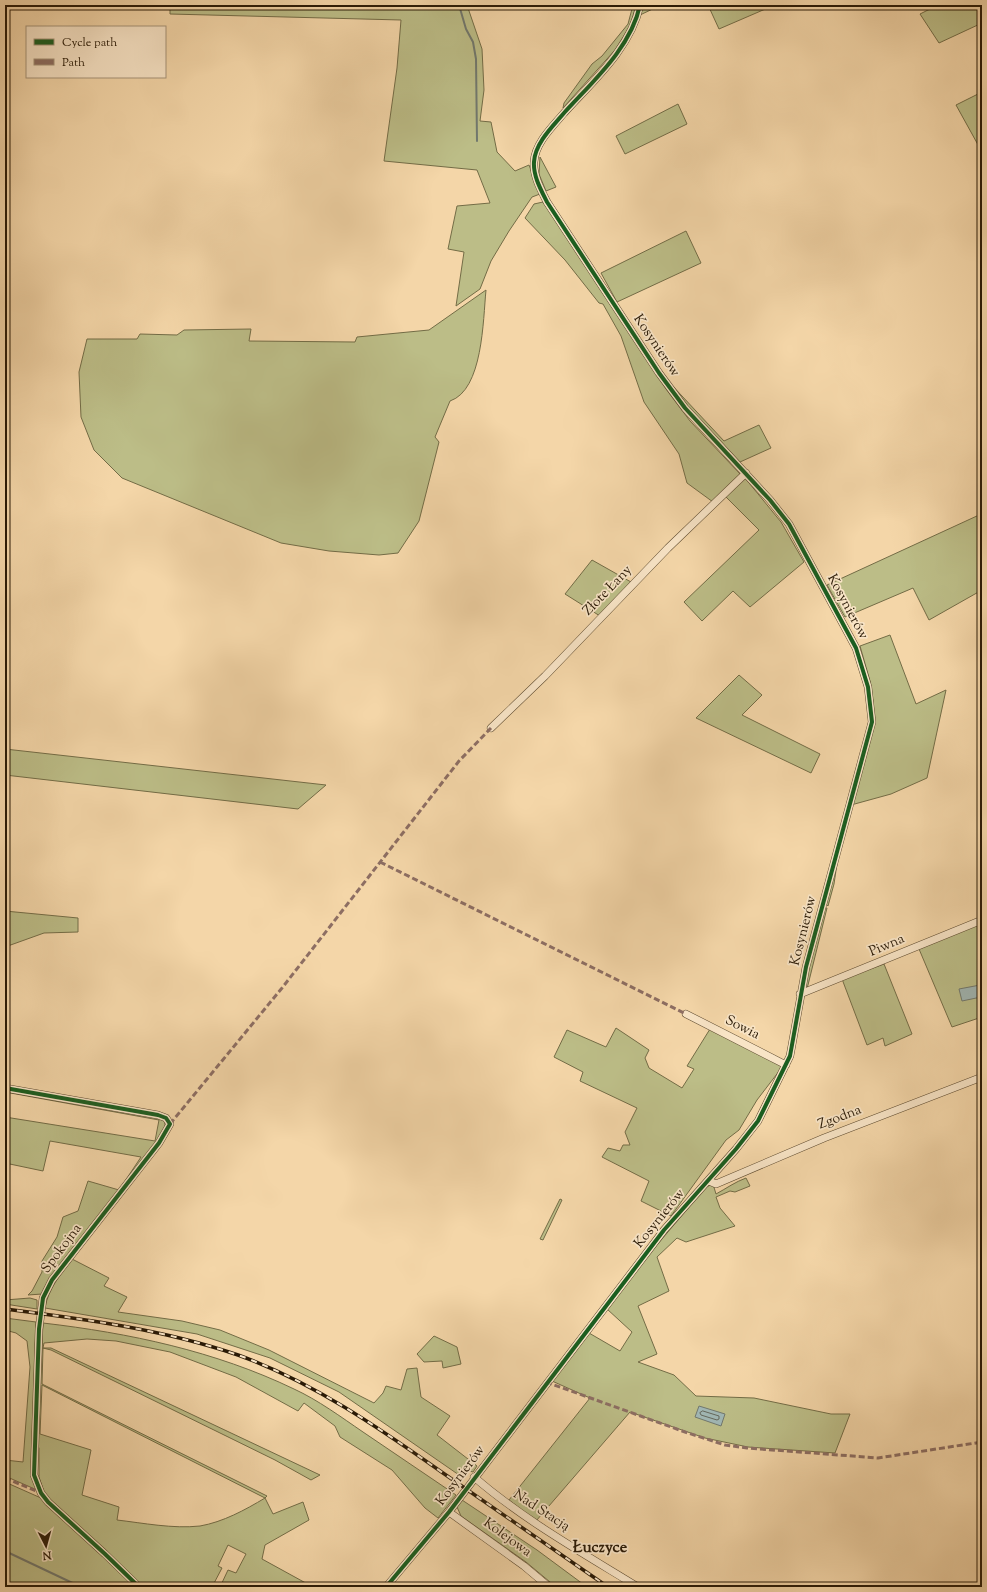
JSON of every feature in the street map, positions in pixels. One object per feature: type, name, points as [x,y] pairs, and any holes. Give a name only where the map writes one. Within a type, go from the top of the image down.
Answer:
[{"type":"street","name":"Kosynierów","points":[[386,1587],[449,1512],[474,1477],[664,1230],[696,1192],[708,1181],[758,1121],[790,1056],[800,994],[821,907],[872,722],[868,687],[856,648],[789,524],[746,473],[685,408],[659,373],[573,241],[540,187],[534,161],[543,139],[611,60],[629,35],[640,5]]},
{"type":"street","name":"Złote Łany","points":[[491,728],[545,676],[668,548],[746,473]]},
{"type":"street","name":"Piwna","points":[[800,994],[982,920]]},
{"type":"street","name":"Sowia","points":[[686,1014],[786,1065]]},
{"type":"street","name":"Zgodna","points":[[708,1181],[716,1184],[824,1138],[982,1077]]},
{"type":"street","name":"Spokojna","points":[[5,1088],[158,1115],[166,1118],[170,1124],[159,1143],[52,1280],[43,1298],[38,1346],[34,1475],[41,1493],[63,1518],[105,1554],[139,1587]]},
{"type":"street","name":"Nad Stacją","points":[[474,1477],[504,1503],[542,1529],[638,1587]]},
{"type":"street","name":"Kolejowa","points":[[449,1512],[524,1566],[549,1587]]},
{"type":"green space","points":[[170,5],[467,5],[482,49],[484,90],[480,121],[491,122],[497,152],[515,171],[529,165],[540,194],[532,197],[509,231],[491,261],[480,289],[456,306],[464,252],[448,249],[457,206],[490,203],[477,170],[384,161],[397,68],[401,20],[170,14]]},
{"type":"green space","points":[[633,5],[636,5],[630,26],[615,50],[563,108],[564,103],[592,64],[602,56],[628,24]]},
{"type":"green space","points":[[643,5],[661,5],[640,15]]},
{"type":"green space","points":[[708,5],[768,5],[770,7],[719,29]]},
{"type":"green space","points":[[938,5],[982,5],[982,23],[939,43],[920,14]]},
{"type":"green space","points":[[982,92],[982,152],[956,105]]},
{"type":"green space","points":[[678,104],[687,124],[625,154],[616,136]]},
{"type":"green space","points":[[540,157],[556,187],[546,191],[539,174]]},
{"type":"green space","points":[[543,202],[581,257],[666,389],[690,421],[741,475],[713,502],[687,483],[679,454],[644,402],[621,336],[603,304],[599,303],[565,260],[525,218],[534,204]]},
{"type":"green space","points":[[686,231],[701,263],[617,302],[601,273]]},
{"type":"green space","points":[[486,290],[482,335],[475,369],[469,383],[461,394],[450,401],[435,437],[439,442],[419,521],[398,553],[379,555],[329,551],[281,543],[122,478],[94,450],[81,417],[79,372],[87,339],[137,339],[140,334],[177,335],[184,330],[251,329],[249,341],[355,342],[357,337],[429,330]]},
{"type":"green space","points":[[668,381],[724,441],[759,425],[771,448],[740,462],[683,401]]},
{"type":"green space","points":[[745,478],[781,522],[804,562],[750,607],[733,591],[702,621],[684,602],[759,530],[725,496]]},
{"type":"green space","points":[[979,515],[982,522],[982,590],[929,620],[913,588],[845,617],[827,585]]},
{"type":"green space","points":[[592,560],[631,582],[600,616],[565,594]]},
{"type":"green space","points":[[890,635],[916,704],[946,690],[927,778],[891,794],[851,805],[873,702],[870,681],[860,646]]},
{"type":"green space","points":[[739,675],[762,695],[742,715],[820,754],[811,773],[696,718]]},
{"type":"green space","points":[[5,749],[326,785],[298,809],[5,775]]},
{"type":"green space","points":[[839,850],[834,884],[828,906],[824,902]]},
{"type":"green space","points":[[823,908],[827,908],[807,989],[803,992]]},
{"type":"green space","points":[[5,911],[78,918],[78,932],[44,933],[5,947]]},
{"type":"green space","points":[[982,923],[982,1017],[952,1027],[919,949]]},
{"type":"green space","points":[[884,964],[912,1034],[885,1046],[883,1038],[867,1045],[842,979]]},
{"type":"green space","points":[[616,1028],[649,1050],[645,1058],[649,1068],[682,1088],[694,1069],[687,1066],[710,1029],[783,1066],[757,1100],[739,1130],[726,1140],[671,1216],[641,1201],[649,1181],[602,1157],[608,1148],[620,1151],[623,1145],[630,1145],[625,1132],[637,1108],[580,1081],[583,1072],[554,1057],[567,1030],[606,1047]]},
{"type":"green space","points":[[5,1090],[162,1118],[165,1124],[162,1135],[42,1294],[28,1295],[32,1291],[42,1272],[42,1261],[57,1237],[63,1217],[78,1211],[88,1181],[119,1190],[141,1157],[50,1141],[43,1171],[5,1163],[5,1117],[155,1141],[159,1120],[5,1092]]},
{"type":"green space","points":[[746,1178],[750,1186],[735,1192],[730,1191],[716,1197],[720,1208],[735,1226],[686,1242],[677,1238],[657,1257],[669,1291],[638,1306],[657,1354],[638,1362],[674,1375],[696,1396],[754,1398],[831,1414],[850,1414],[835,1453],[748,1447],[705,1438],[630,1412],[536,1521],[509,1500],[590,1398],[552,1381],[589,1333],[620,1351],[632,1332],[607,1309],[651,1252],[706,1187],[713,1184],[716,1194]]},
{"type":"green space","points":[[560,1199],[562,1200],[543,1240],[540,1239]]},
{"type":"green space","points":[[72,1259],[109,1278],[104,1286],[127,1297],[118,1312],[182,1321],[220,1330],[269,1350],[374,1403],[383,1393],[386,1386],[401,1390],[407,1369],[417,1368],[421,1397],[450,1416],[437,1435],[477,1466],[473,1472],[466,1470],[459,1475],[339,1392],[270,1358],[197,1334],[45,1308],[52,1288]]},
{"type":"green space","points":[[30,1298],[37,1300],[37,1309],[5,1304],[5,1300]]},
{"type":"green space","points":[[5,1318],[36,1322],[32,1456],[37,1490],[5,1476],[5,1460],[23,1462],[30,1367],[27,1341],[16,1333],[5,1330]]},
{"type":"green space","points":[[43,1323],[139,1338],[203,1354],[264,1376],[303,1393],[321,1403],[456,1495],[438,1518],[425,1508],[392,1470],[340,1437],[335,1426],[304,1403],[298,1411],[236,1377],[170,1352],[116,1341],[87,1339],[44,1343],[42,1384],[267,1496],[265,1498],[273,1514],[303,1502],[309,1520],[265,1545],[262,1559],[313,1587],[220,1587],[228,1570],[236,1573],[246,1554],[228,1545],[218,1566],[222,1568],[212,1587],[142,1587],[45,1495],[39,1477],[39,1448],[37,1445]],"holes":[[[42,1385],[265,1498],[225,1519],[200,1526],[169,1526],[117,1520],[119,1507],[82,1495],[91,1450],[40,1434]]]},
{"type":"green space","points":[[434,1336],[457,1347],[461,1364],[443,1368],[442,1361],[424,1362],[417,1354]]},
{"type":"green space","points":[[43,1348],[51,1348],[320,1475],[311,1480],[275,1460],[51,1350]]},
{"type":"green space","points":[[5,1482],[41,1498],[135,1587],[5,1587]]},
{"type":"green space","points":[[462,1500],[537,1550],[587,1587],[556,1587],[526,1562],[461,1516],[457,1507]]},
{"type":"water","points":[[980,985],[981,997],[962,1001],[959,989]]},
{"type":"water","points":[[699,1406],[725,1414],[721,1426],[695,1417]]},
{"type":"waterway","points":[[459,5],[466,29],[473,42],[476,59],[477,141]]},
{"type":"waterway","points":[[5,1551],[81,1587]]},
{"type":"railway","points":[[5,1309],[93,1321],[181,1338],[238,1355],[293,1378],[370,1423],[608,1587]]},
{"type":"marked path","points":[[170,1124],[282,988],[459,761],[491,728]]},
{"type":"marked path","points":[[380,862],[686,1014]]},
{"type":"marked path","points":[[546,1382],[725,1445],[878,1458],[982,1442]]},
{"type":"marked path","points":[[5,1478],[41,1493]]},
{"type":"cycle path","points":[[386,1587],[449,1512],[664,1230],[736,1149],[758,1121],[790,1056],[806,967],[872,722],[868,687],[856,648],[789,524],[770,500],[685,408],[659,373],[547,202],[536,178],[534,167],[535,155],[545,135],[609,64],[628,36],[640,5]]},
{"type":"cycle path","points":[[5,1088],[158,1115],[166,1118],[170,1124],[159,1143],[52,1280],[43,1298],[39,1329],[34,1475],[41,1493],[48,1502],[139,1587]]},
{"type":"district","name":"Łuczyce","points":[[600,1548]]}]
